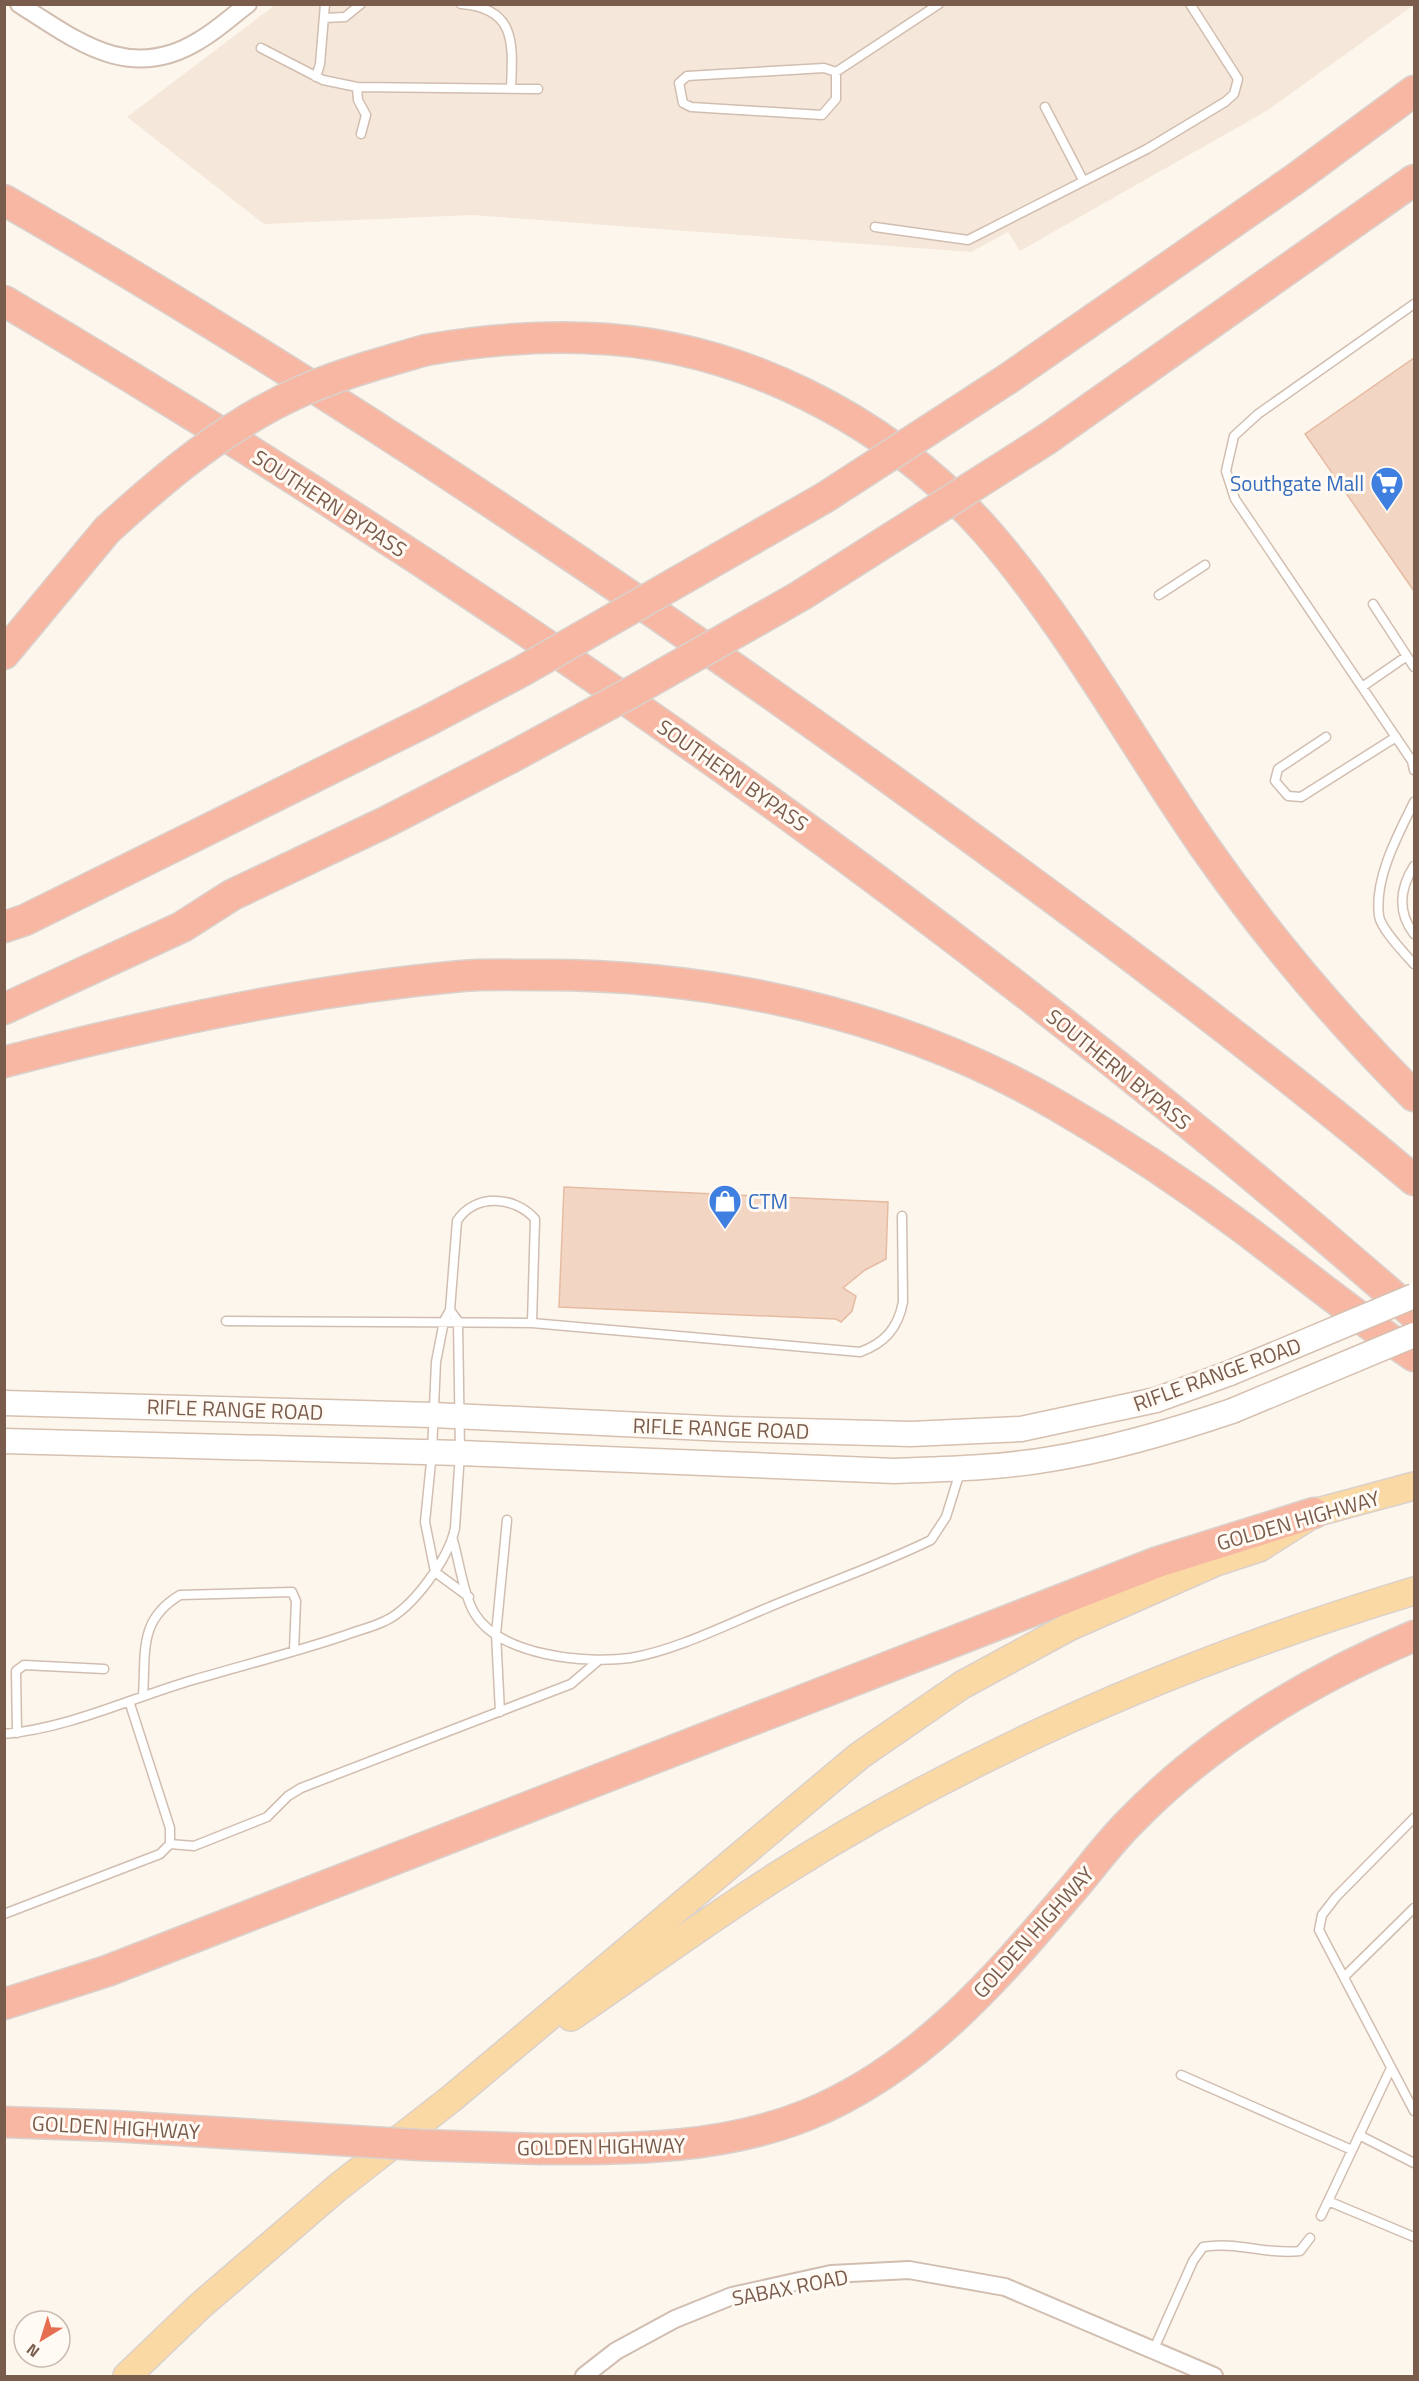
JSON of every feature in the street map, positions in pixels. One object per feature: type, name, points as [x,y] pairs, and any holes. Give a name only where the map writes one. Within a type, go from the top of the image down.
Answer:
[{"type":"highway","points":[[4,927],[35,915],[429,720],[532,665],[824,498],[1009,378],[1295,179],[1414,91]]},
{"type":"highway","points":[[4,1009],[182,927],[232,896],[386,822],[510,758],[800,596],[1047,439],[1414,180]]},
{"type":"highway","points":[[4,200],[257,351],[611,583],[765,688],[1175,987],[1414,1180]]},
{"type":"highway","name":"SOUTHERN BYPASS","points":[[4,301],[178,403],[346,513],[729,771],[955,936],[1318,1229],[1414,1314]]},
{"type":"highway","points":[[4,654],[107,530],[157,484],[243,422],[312,387],[349,373],[426,350],[495,340],[587,338],[657,346],[718,360],[818,401],[874,433],[922,468],[988,533],[1031,587],[1205,848],[1290,960],[1329,1007],[1414,1096]]},
{"type":"highway","points":[[4,1062],[141,1027],[310,996],[464,976],[607,975],[666,980],[763,996],[851,1019],[916,1040],[991,1072],[1054,1104],[1177,1182],[1414,1356]]},
{"type":"highway","name":"GOLDEN HIGHWAY","points":[[4,2004],[118,1967],[1158,1562],[1314,1513]]},
{"type":"highway","name":"GOLDEN HIGHWAY","points":[[4,2122],[114,2126],[419,2145],[639,2149],[720,2140],[767,2129],[808,2115],[865,2087],[904,2061],[968,2006],[1128,1824],[1178,1776],[1239,1730],[1296,1693],[1414,1636]]},
{"type":"main road","name":"RIFLE RANGE ROAD","points":[[4,1403],[433,1415],[726,1429],[911,1434],[1021,1429],[1156,1400],[1230,1373],[1414,1296]]},
{"type":"main road","name":"RIFLE RANGE ROAD","points":[[4,1441],[432,1452],[895,1471],[961,1469],[1050,1460],[1155,1437],[1232,1411],[1414,1335]]},
{"type":"main road","name":"GOLDEN HIGHWAY","points":[[1314,1513],[1414,1486]]},
{"type":"main road","points":[[127,2376],[200,2306],[336,2188],[452,2098],[859,1756],[962,1685],[1069,1627],[1216,1562],[1259,1548],[1314,1513]]},
{"type":"main road","points":[[452,2098],[780,1874],[887,1811],[987,1758],[1061,1721],[1165,1677],[1327,1617],[1414,1591]]},
{"type":"street","points":[[19,4],[92,50],[137,58],[166,56],[182,50],[200,40],[248,4]]},
{"type":"street","name":"SABAX ROAD","points":[[584,2376],[616,2351],[675,2319],[732,2296],[831,2274],[909,2270],[1005,2286],[1214,2376]]},
{"type":"lane","points":[[315,77],[320,64],[325,4]]},
{"type":"lane","points":[[324,18],[345,16],[361,4]]},
{"type":"lane","points":[[461,4],[489,9],[507,30],[513,42],[511,88]]},
{"type":"lane","points":[[836,72],[939,4]]},
{"type":"lane","points":[[875,227],[968,240],[1147,149],[1201,118],[1234,94],[1238,79],[1190,4]]},
{"type":"lane","points":[[261,48],[315,77],[357,87],[538,89]]},
{"type":"lane","points":[[824,68],[836,72],[836,99],[822,115],[691,107],[683,103],[679,84],[687,76],[824,68]]},
{"type":"lane","points":[[357,87],[358,100],[366,114],[361,134]]},
{"type":"lane","points":[[1045,107],[1083,180]]},
{"type":"lane","points":[[1414,304],[1258,414],[1234,436],[1226,471],[1235,499],[1412,761],[1414,770]]},
{"type":"lane","points":[[1159,596],[1205,565]]},
{"type":"lane","points":[[1373,604],[1414,667]]},
{"type":"lane","points":[[1362,687],[1407,656]]},
{"type":"lane","points":[[1326,737],[1278,769],[1275,781],[1288,796],[1301,797],[1396,737]]},
{"type":"lane","points":[[1414,802],[1388,861],[1380,893],[1379,918],[1414,964]]},
{"type":"lane","points":[[1414,866],[1404,882],[1401,904],[1408,926],[1414,934]]},
{"type":"lane","points":[[469,1597],[435,1572],[425,1522],[432,1452],[436,1362],[444,1321],[450,1310],[458,1221],[467,1211],[482,1203],[499,1200],[516,1203],[535,1219],[537,1226],[532,1323]]},
{"type":"lane","points":[[226,1321],[532,1323],[860,1352],[884,1340],[900,1314],[903,1302],[902,1216]]},
{"type":"lane","points":[[450,1310],[458,1321],[460,1417],[460,1453],[453,1540],[475,1614],[496,1634],[515,1647],[599,1660],[632,1658],[699,1637],[931,1540],[946,1517],[961,1469]]},
{"type":"lane","points":[[500,1712],[496,1634],[507,1520]]},
{"type":"lane","points":[[4,1734],[50,1727],[142,1696],[386,1621],[408,1603],[435,1572],[453,1540]]},
{"type":"lane","points":[[142,1696],[148,1626],[165,1604],[180,1595],[291,1592],[296,1601],[294,1651]]},
{"type":"lane","points":[[170,1844],[194,1846],[267,1817],[288,1796],[301,1788],[571,1684],[599,1660]]},
{"type":"lane","points":[[17,1733],[16,1671],[24,1665],[104,1669]]},
{"type":"lane","points":[[4,1914],[160,1854],[170,1844],[170,1828],[129,1701]]},
{"type":"lane","points":[[1414,1818],[1336,1896],[1322,1915],[1319,1930],[1414,2111]]},
{"type":"lane","points":[[1345,1976],[1414,1908]]},
{"type":"lane","points":[[1321,2216],[1391,2068]]},
{"type":"lane","points":[[1181,2075],[1352,2150]]},
{"type":"lane","points":[[1359,2135],[1414,2163]]},
{"type":"lane","points":[[1328,2201],[1414,2237]]},
{"type":"lane","points":[[1153,2351],[1192,2261],[1203,2247],[1221,2244],[1287,2253],[1300,2251],[1310,2238]]},
{"type":"shaded area","points":[[275,5],[1414,5],[1268,110],[1020,251],[1008,232],[971,252],[472,215],[264,224],[127,117]]},
{"type":"building","name":"Southgate Mall","points":[[1414,358],[1414,591],[1305,434]]},
{"type":"building","name":"CTM","points":[[564,1187],[888,1202],[886,1259],[865,1270],[843,1288],[856,1296],[852,1311],[841,1322],[836,1319],[559,1307]]},
{"type":"place","name":"Southgate Mall","points":[[1387,512]]},
{"type":"place","name":"CTM","points":[[725,1230]]}]
